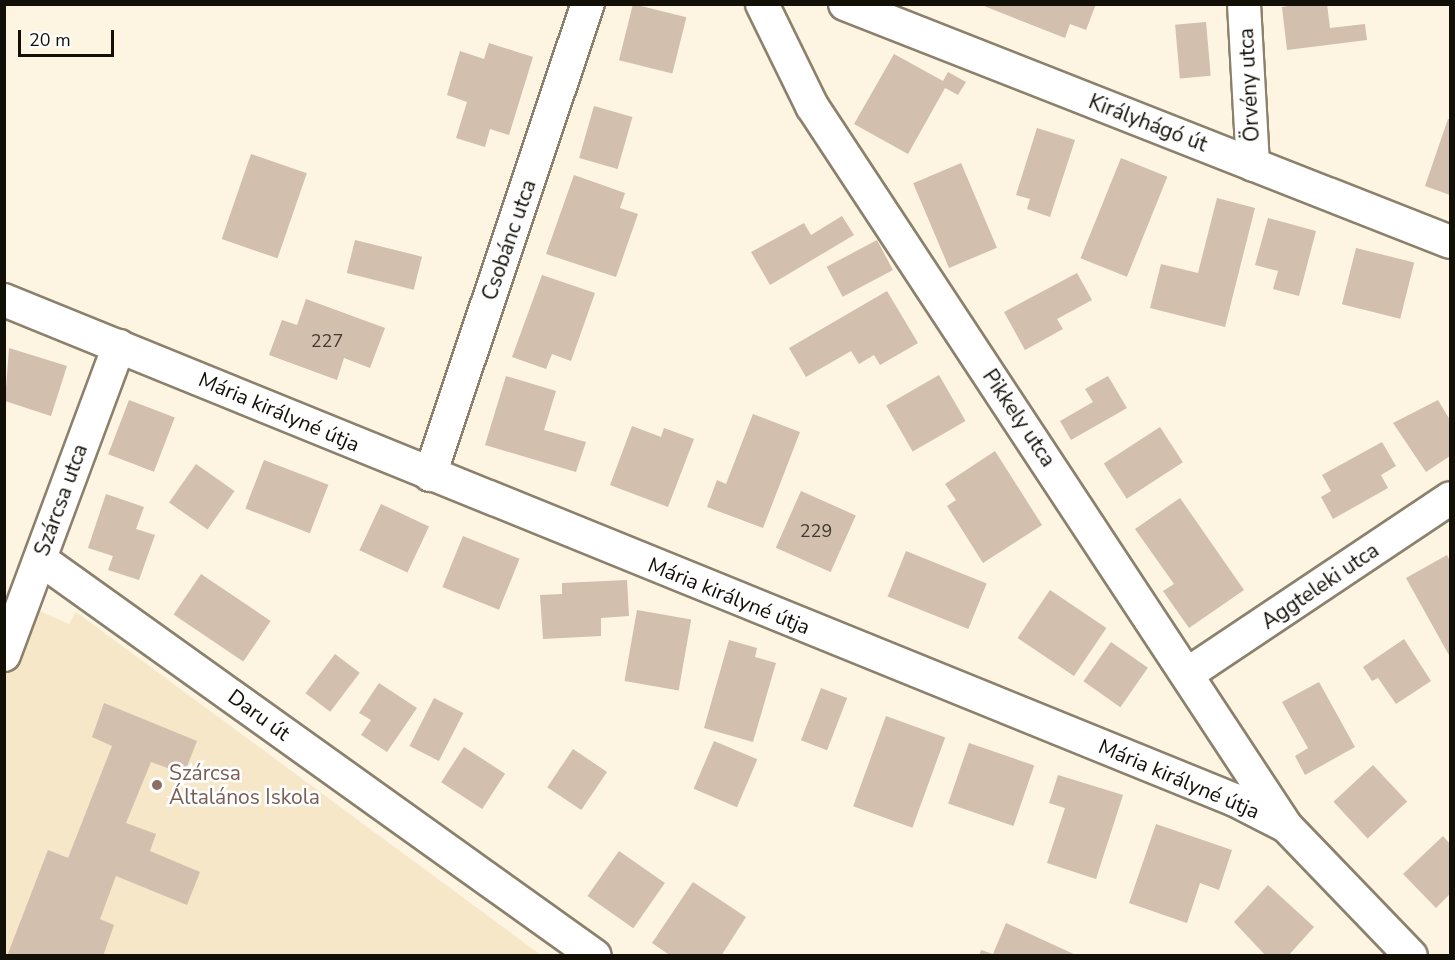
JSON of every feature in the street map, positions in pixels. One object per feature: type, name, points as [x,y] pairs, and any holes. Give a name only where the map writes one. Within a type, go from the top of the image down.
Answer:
[{"type":"street","name":"Csobánc utca","points":[[430,475],[588,4]]},
{"type":"street","name":"Pikkely utca","points":[[762,4],[812,106],[1189,673],[1286,826]]},
{"type":"street","name":"Királyhágó út","points":[[845,4],[1450,242]]},
{"type":"street","name":"Örvény utca","points":[[1244,4],[1253,165]]},
{"type":"street","name":"Mária királyné útja","points":[[4,300],[430,475],[1235,800],[1286,826],[1411,956]]},
{"type":"street","name":"Szárcsa utca","points":[[4,655],[119,346]]},
{"type":"street","name":"Aggteleki utca","points":[[1189,673],[1450,498]]},
{"type":"street","name":"Daru út","points":[[40,559],[595,956]]},
{"type":"shaded area","name":"Szárcsa Általános Iskola","points":[[30,607],[69,624],[76,612],[541,955],[5,955],[4,676]]},
{"type":"building","points":[[633,4],[686,17],[672,74],[619,60]]},
{"type":"building","points":[[979,4],[1096,4],[1086,30],[1070,24],[1065,38]]},
{"type":"building","points":[[1327,4],[1330,28],[1365,24],[1367,40],[1287,50],[1282,7]]},
{"type":"building","points":[[1206,22],[1211,76],[1180,78],[1175,25]]},
{"type":"building","points":[[489,43],[533,57],[509,135],[490,129],[485,147],[456,138],[467,102],[447,95],[460,51],[484,59]]},
{"type":"building","points":[[894,54],[943,81],[948,72],[966,82],[958,95],[945,88],[908,154],[854,124]]},
{"type":"building","points":[[594,106],[632,117],[618,169],[579,158]]},
{"type":"building","points":[[1448,119],[1450,119],[1450,195],[1425,186]]},
{"type":"building","points":[[1037,128],[1075,140],[1050,217],[1027,209],[1030,199],[1016,195]]},
{"type":"building","points":[[251,154],[307,173],[277,258],[222,239]]},
{"type":"building","points":[[1121,158],[1167,177],[1127,277],[1081,258]]},
{"type":"building","points":[[961,163],[997,248],[949,268],[913,183]]},
{"type":"building","points":[[574,175],[625,193],[620,208],[638,214],[616,277],[546,254]]},
{"type":"building","points":[[1217,198],[1255,208],[1225,327],[1150,308],[1161,264],[1198,273]]},
{"type":"building","points":[[842,216],[854,235],[770,285],[751,252],[804,223],[811,235]]},
{"type":"building","points":[[1268,218],[1316,231],[1299,296],[1273,289],[1278,271],[1255,265]]},
{"type":"building","points":[[355,240],[422,257],[414,290],[347,273]]},
{"type":"building","points":[[877,240],[893,270],[843,297],[827,267]]},
{"type":"building","points":[[1356,248],[1414,263],[1400,319],[1342,304]]},
{"type":"building","points":[[1077,273],[1092,300],[1057,319],[1063,329],[1025,350],[1004,312]]},
{"type":"building","points":[[542,275],[595,293],[571,361],[552,354],[546,369],[512,357]]},
{"type":"building","points":[[887,291],[918,343],[880,365],[874,355],[859,364],[851,351],[806,377],[789,348]]},
{"type":"building","points":[[306,299],[385,328],[370,368],[344,358],[337,380],[269,355],[282,320],[297,325]]},
{"type":"building","points":[[9,348],[67,366],[51,416],[5,401]]},
{"type":"building","points":[[939,375],[966,421],[913,451],[886,406]]},
{"type":"building","points":[[506,376],[556,391],[544,430],[586,442],[576,472],[485,445]]},
{"type":"building","points":[[1108,376],[1127,408],[1071,440],[1060,421],[1093,402],[1085,389]]},
{"type":"building","points":[[129,400],[175,418],[154,472],[108,454]]},
{"type":"building","points":[[1438,400],[1450,420],[1450,456],[1426,472],[1393,423]]},
{"type":"building","points":[[753,414],[800,432],[763,528],[707,507],[717,480],[726,484]]},
{"type":"building","points":[[632,426],[661,437],[664,428],[694,439],[668,507],[610,485]]},
{"type":"building","points":[[1160,427],[1183,462],[1127,499],[1104,463]]},
{"type":"building","points":[[1382,442],[1396,466],[1381,475],[1388,488],[1333,519],[1321,497],[1331,491],[1322,475]]},
{"type":"building","points":[[995,451],[1042,525],[983,563],[947,506],[956,500],[945,484]]},
{"type":"building","points":[[264,460],[328,485],[310,533],[245,509]]},
{"type":"building","points":[[196,464],[235,491],[208,529],[169,503]]},
{"type":"building","points":[[801,491],[856,515],[831,572],[776,548]]},
{"type":"building","points":[[106,494],[144,507],[136,529],[155,535],[139,580],[108,570],[113,556],[88,548]]},
{"type":"building","points":[[1180,498],[1244,590],[1189,628],[1163,591],[1174,584],[1135,529]]},
{"type":"building","points":[[381,504],[429,526],[407,573],[359,550]]},
{"type":"building","points":[[463,536],[520,559],[499,610],[442,587]]},
{"type":"building","points":[[906,551],[987,584],[968,629],[888,596]]},
{"type":"building","points":[[1447,555],[1450,561],[1450,657],[1406,578]]},
{"type":"building","points":[[201,574],[271,621],[243,662],[174,615]]},
{"type":"building","points":[[627,580],[629,616],[601,618],[601,636],[543,639],[540,595],[562,594],[562,583]]},
{"type":"building","points":[[1050,590],[1106,628],[1074,676],[1018,638]]},
{"type":"building","points":[[637,610],[691,620],[679,690],[624,681]]},
{"type":"building","points":[[1404,639],[1431,681],[1396,704],[1378,678],[1372,681],[1363,667]]},
{"type":"building","points":[[729,640],[757,648],[755,657],[776,663],[753,742],[704,728]]},
{"type":"building","points":[[1111,642],[1148,668],[1120,707],[1083,681]]},
{"type":"building","points":[[335,654],[360,673],[330,712],[306,693]]},
{"type":"building","points":[[1319,682],[1355,747],[1305,775],[1295,756],[1308,748],[1282,702]]},
{"type":"building","points":[[379,683],[417,708],[387,752],[361,735],[371,720],[359,713]]},
{"type":"building","points":[[821,688],[847,698],[827,750],[801,740]]},
{"type":"building","points":[[434,698],[463,713],[439,761],[409,746]]},
{"type":"building","points":[[104,703],[197,741],[184,774],[151,762],[126,823],[156,834],[150,851],[200,872],[187,905],[116,876],[100,919],[114,925],[103,956],[7,956],[48,850],[68,858],[112,746],[92,737]]},
{"type":"building","points":[[886,716],[945,738],[912,828],[853,806]]},
{"type":"building","points":[[714,741],[757,759],[737,807],[694,789]]},
{"type":"building","points":[[969,743],[1034,765],[1013,826],[948,804]]},
{"type":"building","points":[[464,747],[505,774],[482,809],[441,782]]},
{"type":"building","points":[[573,749],[607,772],[581,810],[547,787]]},
{"type":"building","points":[[1373,765],[1407,802],[1368,838],[1334,802]]},
{"type":"building","points":[[1058,775],[1123,795],[1096,879],[1047,863],[1065,808],[1049,803]]},
{"type":"building","points":[[1156,824],[1232,850],[1219,890],[1200,883],[1187,923],[1129,903]]},
{"type":"building","points":[[1443,836],[1450,844],[1450,894],[1436,908],[1403,874]]},
{"type":"building","points":[[619,851],[665,883],[633,928],[587,896]]},
{"type":"building","points":[[693,882],[746,917],[721,956],[671,956],[652,943]]},
{"type":"building","points":[[1268,885],[1314,927],[1288,956],[1266,956],[1234,922]]},
{"type":"building","points":[[1006,923],[1078,956],[979,956],[981,950],[993,954]]},
{"type":"place","name":"Szárcsa Általános Iskola","points":[[157,785]]}]
